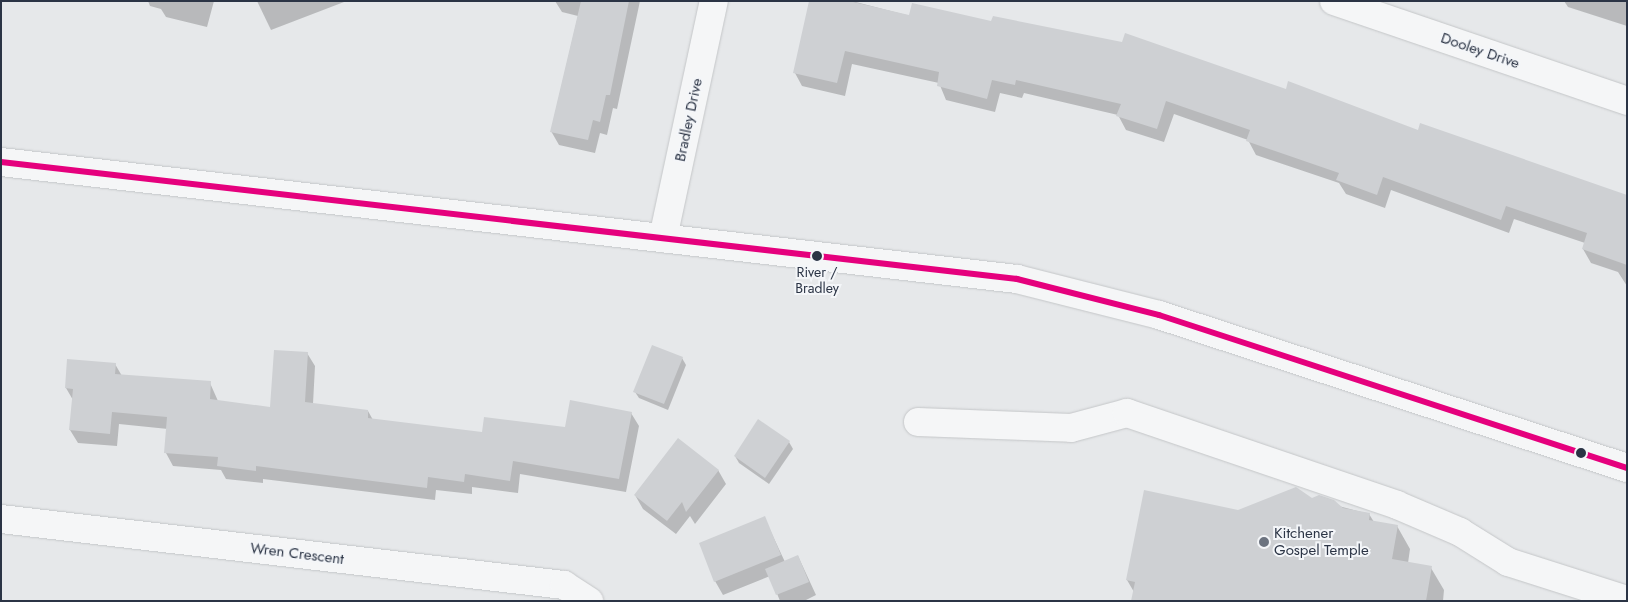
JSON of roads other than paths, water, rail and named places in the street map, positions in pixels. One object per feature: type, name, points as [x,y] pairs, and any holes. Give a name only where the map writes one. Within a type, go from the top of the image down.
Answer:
[{"type":"street","name":"Bradley Drive","points":[[663,238],[714,1]]},
{"type":"street","name":"Dooley Drive","points":[[1334,1],[1627,101]]},
{"type":"street","points":[[2,168],[663,238],[1017,279],[1159,315],[1627,468]]},
{"type":"street","points":[[918,422],[1071,428],[1127,413],[1398,505],[1460,532],[1508,562],[1627,600]]},
{"type":"street","name":"Wren Crescent","points":[[1,520],[564,585],[589,601]]},
{"type":"place","name":"River / Bradley","points":[[817,256]]},
{"type":"place","name":"Kitchener Gospel Temple","points":[[1264,542]]}]
